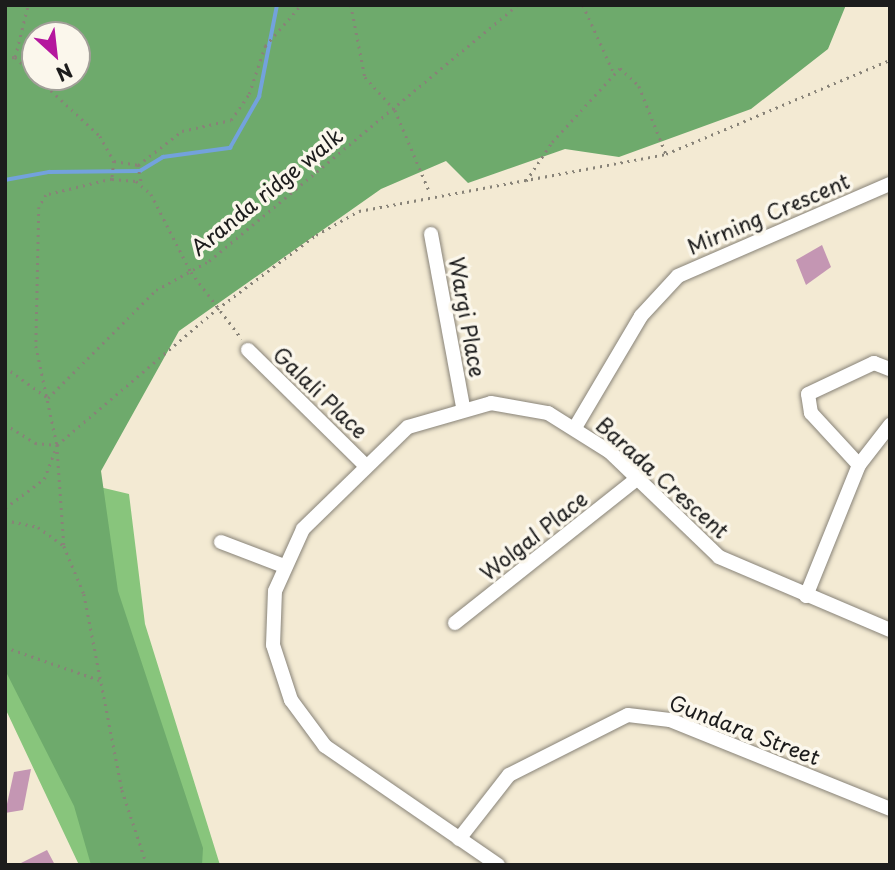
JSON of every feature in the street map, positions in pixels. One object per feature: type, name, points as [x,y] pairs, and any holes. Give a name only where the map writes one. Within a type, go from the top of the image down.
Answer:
[{"type":"street","name":"Mirning Crescent","points":[[576,426],[640,316],[678,276],[890,184]]},
{"type":"street","name":"Wargi Place","points":[[431,234],[463,407]]},
{"type":"street","name":"Galali Place","points":[[248,350],[364,464]]},
{"type":"street","points":[[859,465],[811,413],[808,394],[874,363],[890,369]]},
{"type":"street","name":"Barada Crescent","points":[[498,865],[346,763],[306,724],[273,645],[272,617],[284,566],[311,518],[364,464],[408,427],[463,407],[519,405],[576,426],[719,556],[806,596],[890,630]]},
{"type":"street","points":[[806,596],[859,465],[890,425]]},
{"type":"street","name":"Wolgal Place","points":[[455,623],[637,479]]},
{"type":"street","points":[[221,542],[284,566]]},
{"type":"street","name":"Gundara Street","points":[[459,839],[509,775],[628,715],[670,720],[890,809]]},
{"type":"path","points":[[15,57],[28,5]]},
{"type":"path","points":[[114,161],[138,165],[182,131],[232,120],[249,94],[265,46],[301,5]]},
{"type":"path","points":[[351,5],[365,77],[395,110],[430,193]]},
{"type":"path","name":"Aranda ridge walk","points":[[48,398],[156,290],[191,272],[395,110],[517,5]]},
{"type":"path","points":[[583,5],[613,71]]},
{"type":"path","points":[[587,10],[592,5]]},
{"type":"path","points":[[5,58],[15,57],[100,136],[114,161],[112,178]]},
{"type":"path","points":[[525,182],[613,71],[620,68],[639,86],[666,154]]},
{"type":"path","points":[[138,165],[142,185],[191,272],[248,350]]},
{"type":"path","points":[[142,185],[112,178],[46,195],[37,214],[36,346],[57,445],[64,546],[84,594],[127,810],[147,865]]},
{"type":"path","points":[[5,366],[48,398]]},
{"type":"path","points":[[5,425],[35,443],[57,445]]},
{"type":"path","points":[[5,520],[38,527],[64,546]]},
{"type":"path","points":[[5,648],[99,680]]},
{"type":"green space","points":[[5,5],[846,5],[828,49],[751,109],[619,157],[565,149],[468,183],[446,161],[381,189],[179,331],[101,471],[118,591],[203,848],[202,865],[91,865],[74,806],[5,670]]},
{"type":"green space","points":[[66,479],[129,494],[145,624],[220,865],[79,865],[5,708],[5,520]]},
{"type":"building","points":[[822,245],[831,267],[806,285],[796,260]]},
{"type":"building","points":[[31,769],[23,810],[5,813],[14,772]]},
{"type":"building","points":[[47,850],[55,865],[17,865]]},
{"type":"waterway","points":[[5,180],[49,172],[140,171],[163,157],[230,148],[259,97],[277,5]]}]
